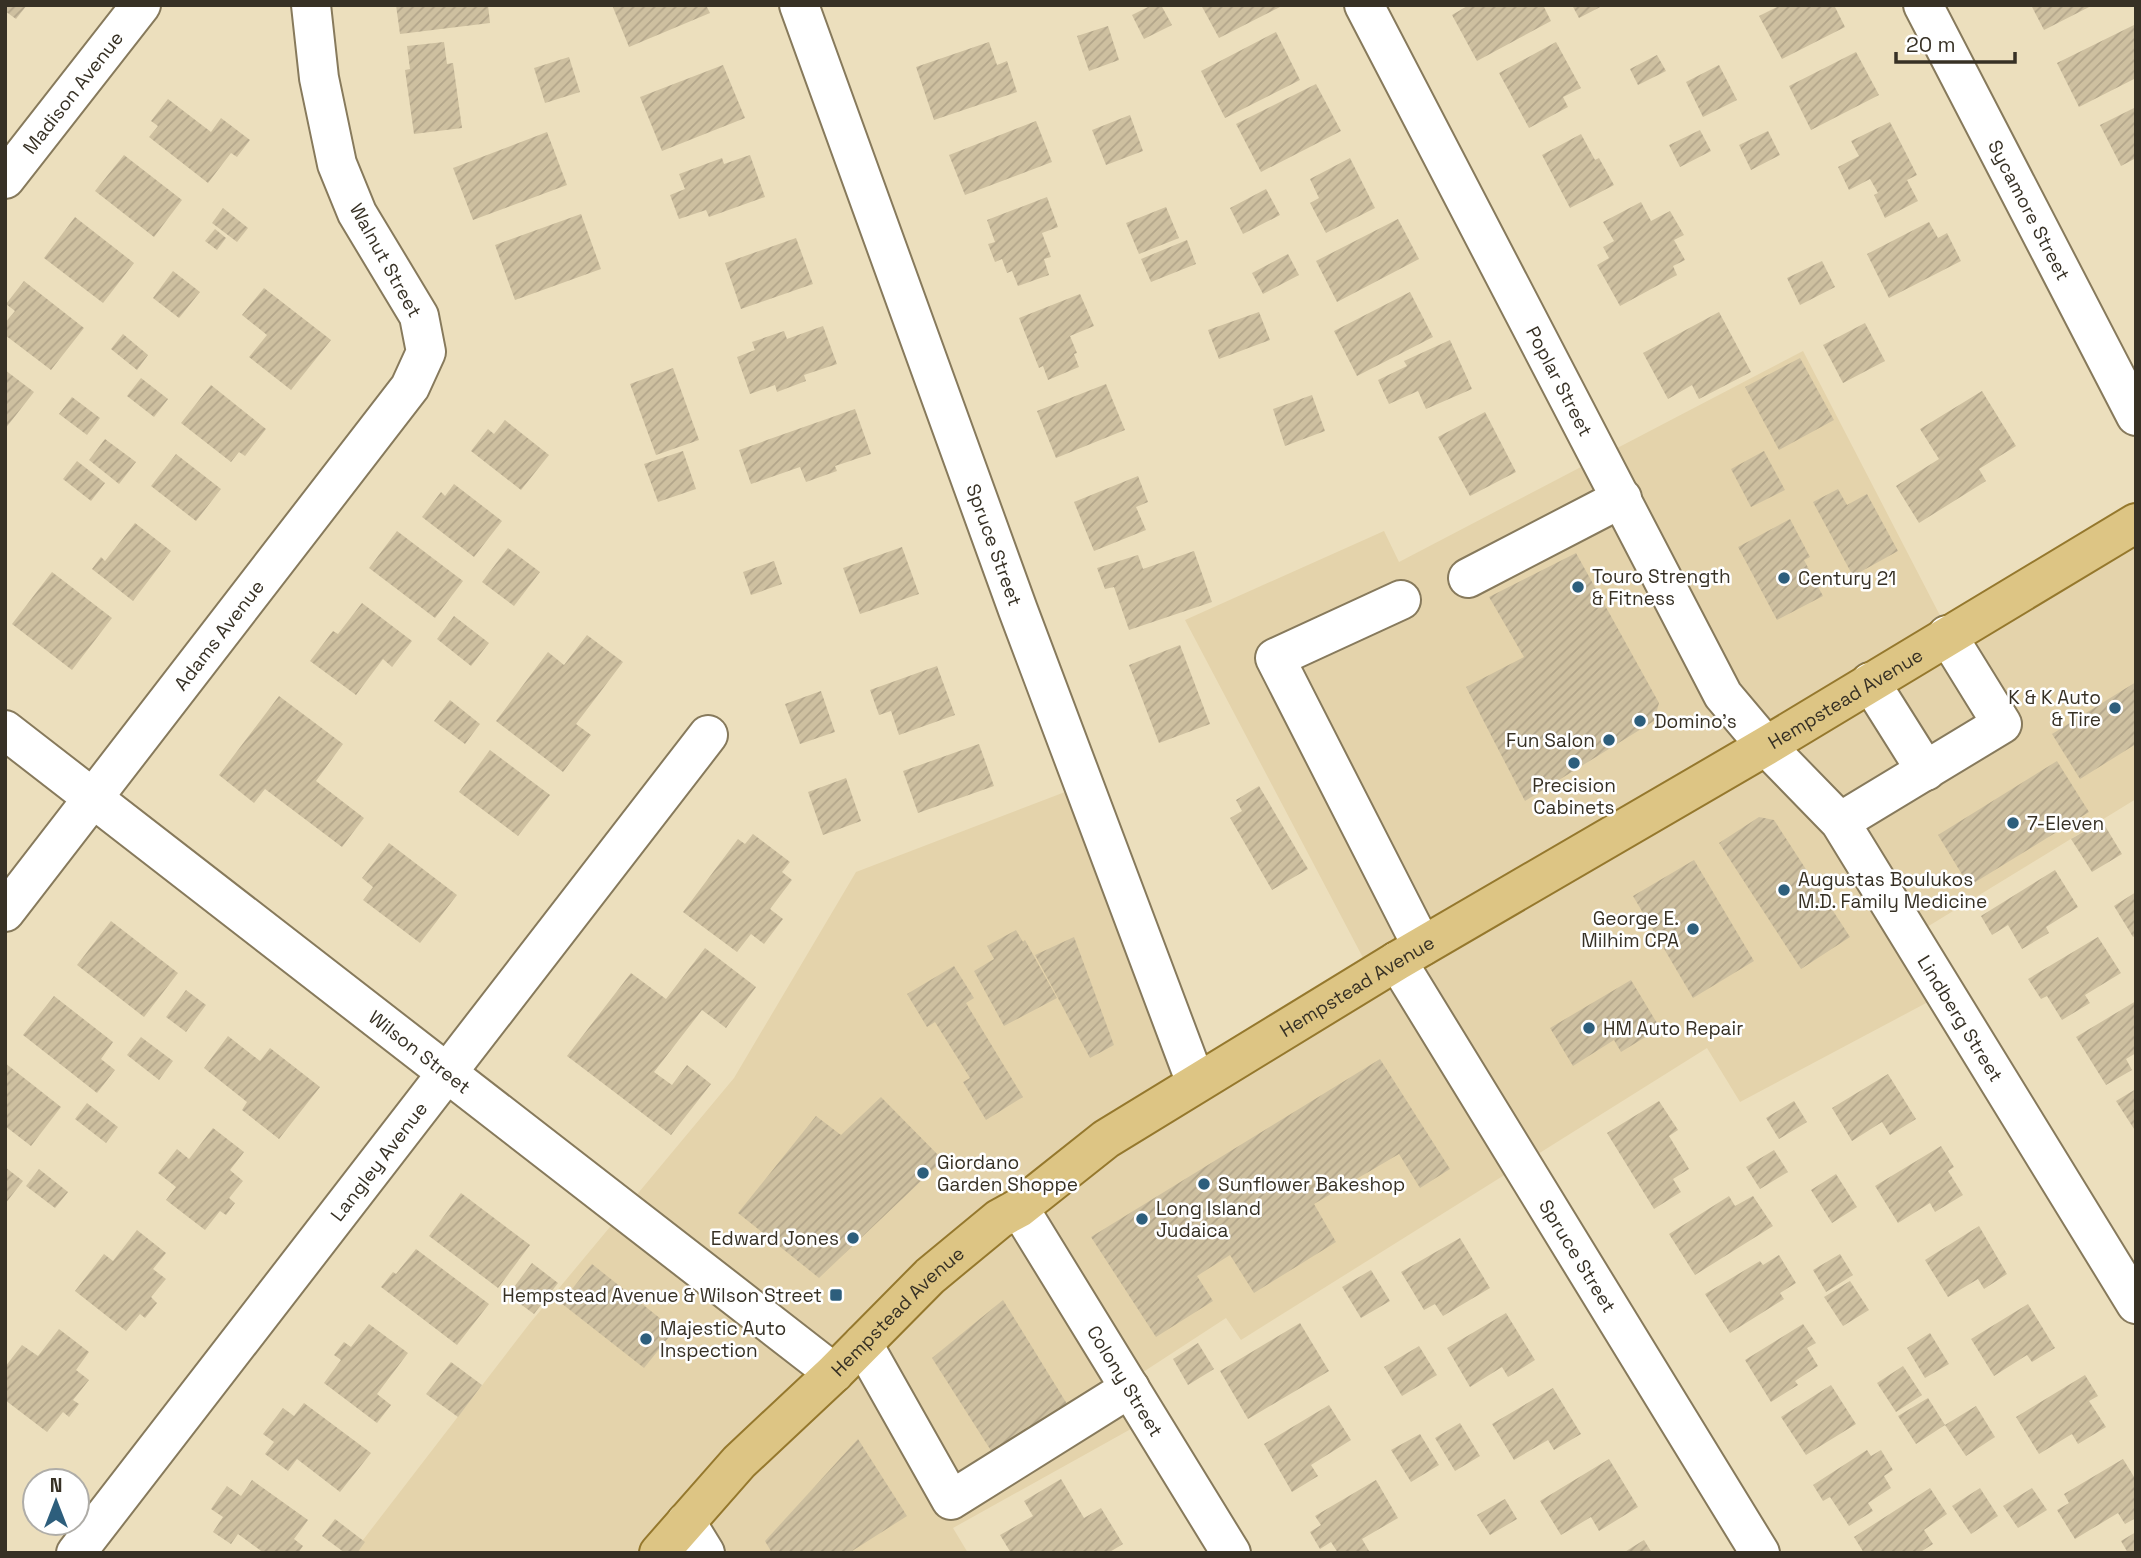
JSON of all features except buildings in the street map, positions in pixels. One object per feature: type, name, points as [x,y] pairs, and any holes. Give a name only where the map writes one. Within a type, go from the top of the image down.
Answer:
[{"type":"main road","name":"Hempstead Avenue","points":[[659,1553],[696,1537],[739,1462],[834,1373],[930,1276],[999,1219],[1019,1208],[1106,1139],[1409,954],[1766,746],[2136,523]]},
{"type":"street","name":"Madison Avenue","points":[[5,179],[141,5]]},
{"type":"street","name":"Walnut Street","points":[[311,5],[319,78],[337,164],[357,213],[419,316],[426,352]]},
{"type":"street","name":"Spruce Street","points":[[799,5],[1018,610],[1196,1083]]},
{"type":"street","name":"Poplar Street","points":[[1364,5],[1723,695],[1766,746]]},
{"type":"street","name":"Sycamore Street","points":[[1923,5],[2136,416]]},
{"type":"street","name":"Adams Avenue","points":[[5,912],[410,387],[426,352]]},
{"type":"street","points":[[1468,578],[1622,498]]},
{"type":"street","name":"Spruce Street","points":[[1401,600],[1275,658],[1409,954],[1760,1553]]},
{"type":"street","points":[[1840,822],[2002,724],[1947,635]]},
{"type":"street","points":[[1870,682],[1926,771]]},
{"type":"street","name":"Wilson Street","points":[[5,730],[834,1373]]},
{"type":"street","name":"Langley Avenue","points":[[76,1553],[708,735]]},
{"type":"street","name":"Lindberg Street","points":[[1766,746],[1840,822],[2136,1304]]},
{"type":"street","name":"Colony Street","points":[[1019,1208],[1231,1553]]},
{"type":"street","points":[[863,1344],[951,1500],[1130,1388]]},
{"type":"shaded area","points":[[1803,351],[1947,629],[2136,518],[2136,799],[1927,927],[1960,985],[1740,1102],[1707,1048],[1241,1340],[1226,1318],[1134,1378],[1156,1415],[953,1528],[968,1553],[353,1553],[530,1323],[734,1078],[856,872],[1078,787],[1187,1081],[1370,971],[1185,620],[1384,531],[1399,562]]},
{"type":"place","name":"Century 21","points":[[1784,578]]},
{"type":"place","name":"Touro Strength & Fitness","points":[[1578,587]]},
{"type":"place","name":"K & K Auto & Tire","points":[[2115,708]]},
{"type":"place","name":"Domino's","points":[[1640,721]]},
{"type":"place","name":"Fun Salon","points":[[1609,740]]},
{"type":"place","name":"Precision Cabinets","points":[[1574,763]]},
{"type":"place","name":"7-Eleven","points":[[2013,823]]},
{"type":"place","name":"Augustas Boulukos M.D. Family Medicine","points":[[1784,890]]},
{"type":"place","name":"George E. Milhim CPA","points":[[1693,929]]},
{"type":"place","name":"HM Auto Repair","points":[[1589,1028]]},
{"type":"place","name":"Giordano Garden Shoppe","points":[[923,1173]]},
{"type":"place","name":"Sunflower Bakeshop","points":[[1204,1184]]},
{"type":"place","name":"Long Island Judaica","points":[[1142,1219]]},
{"type":"place","name":"Edward Jones","points":[[853,1238]]},
{"type":"place","name":"Hempstead Avenue & Wilson Street","points":[[836,1295]]},
{"type":"place","name":"Majestic Auto Inspection","points":[[646,1339]]}]
